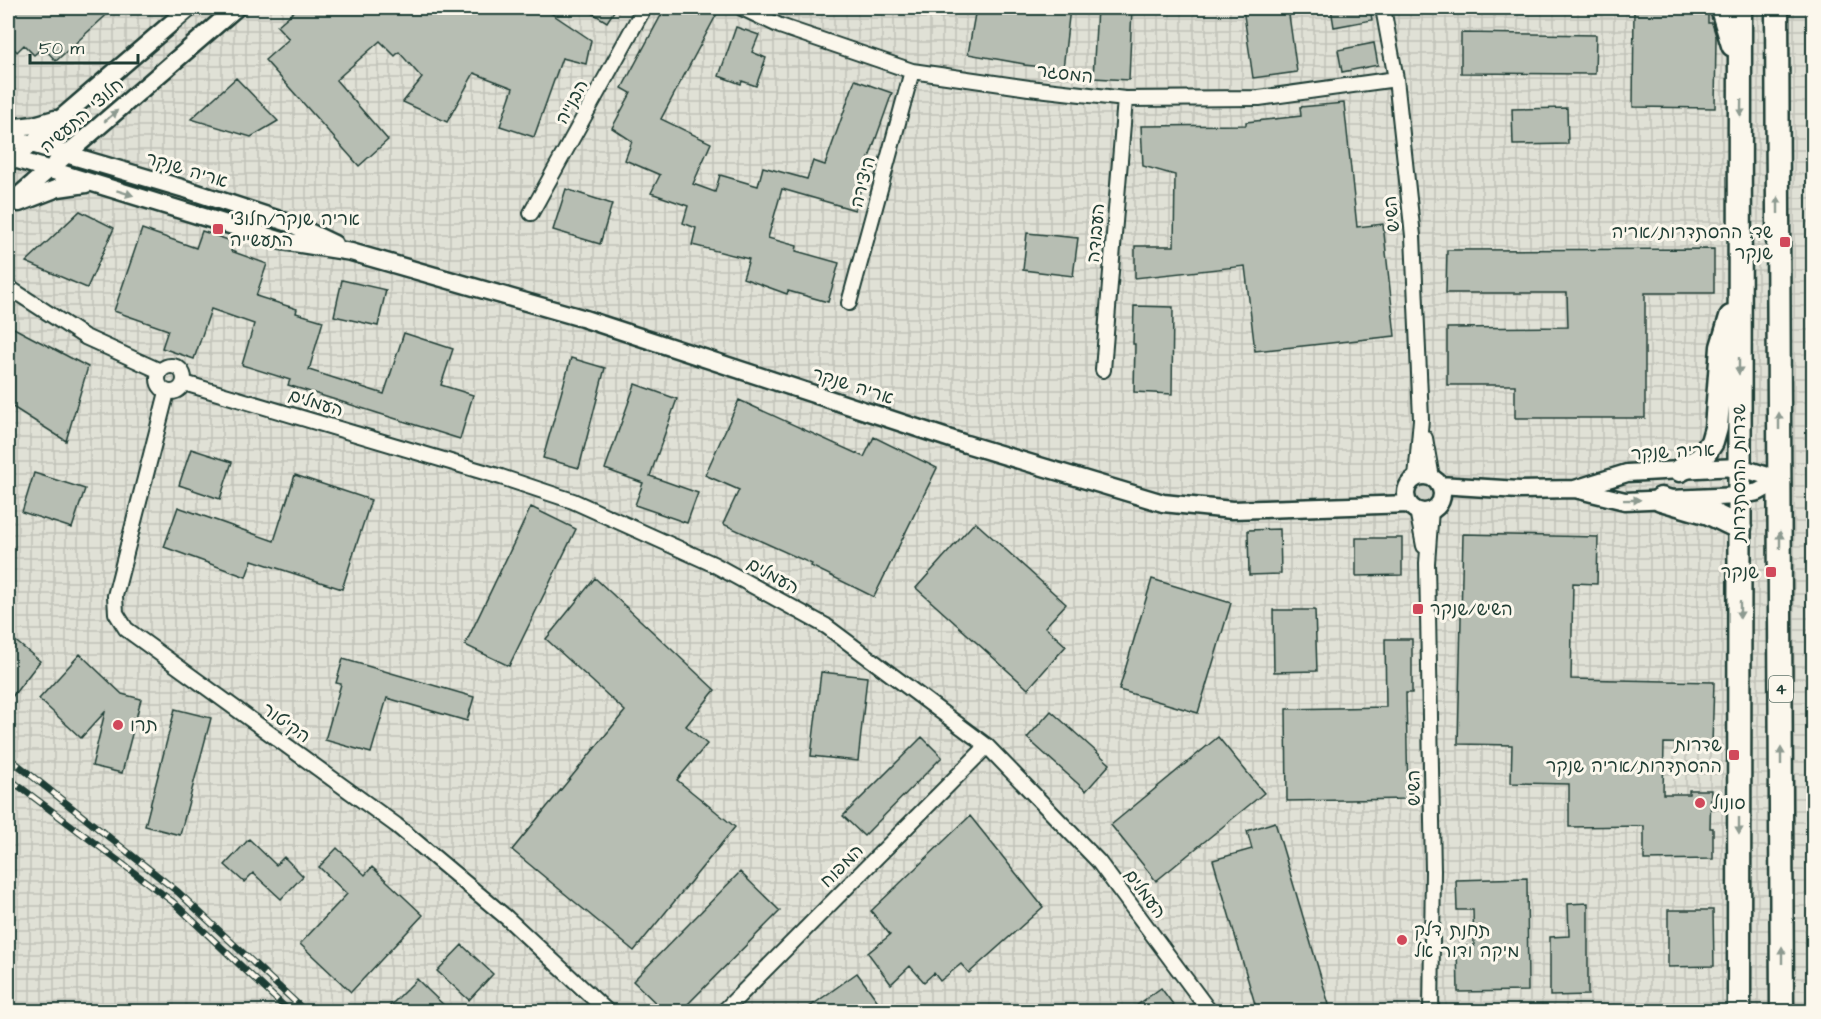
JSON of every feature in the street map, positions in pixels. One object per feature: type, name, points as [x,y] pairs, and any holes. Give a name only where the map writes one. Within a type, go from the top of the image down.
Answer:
[{"type":"highway","name":"שדרות ההסתדרות","points":[[1731,8],[1741,71],[1738,293],[1739,1011]]},
{"type":"highway","name":"4","points":[[1777,8],[1782,1011]]},
{"type":"highway","points":[[1680,470],[1701,459],[1712,442],[1716,428],[1722,347],[1738,293]]},
{"type":"highway","points":[[1660,499],[1709,513],[1740,528]]},
{"type":"street","name":"חלוצי התעשיה","points":[[10,160],[189,8]]},
{"type":"street","name":"חלוצי התעשיה","points":[[8,205],[236,8]]},
{"type":"street","name":"הבנייה","points":[[531,213],[645,8]]},
{"type":"street","name":"המסגר","points":[[742,8],[780,26],[912,71],[1125,99],[1259,98],[1396,79]]},
{"type":"street","name":"השיש","points":[[1383,8],[1396,79],[1413,236],[1427,563],[1434,871],[1431,1011]]},
{"type":"street","name":"היצירה","points":[[849,303],[912,71]]},
{"type":"street","name":"העבודה","points":[[1103,370],[1125,99]]},
{"type":"street","points":[[8,128],[34,125],[61,116]]},
{"type":"street","name":"אריה שנקר","points":[[8,137],[292,224],[351,252]]},
{"type":"street","name":"אריה שנקר","points":[[10,160],[282,241],[351,252],[582,318],[966,444],[1163,503],[1232,510],[1350,506],[1424,494],[1575,489],[1625,501],[1739,496],[1758,492],[1780,480]]},
{"type":"street","points":[[8,210],[38,194],[58,188],[93,183]]},
{"type":"street","points":[[8,287],[85,337],[160,371]]},
{"type":"street","points":[[168,366],[177,367],[183,374],[184,382],[179,390],[167,392],[158,383],[160,371],[168,366]]},
{"type":"street","name":"העמלים","points":[[184,382],[501,477],[573,501],[713,564],[826,626],[987,746],[1098,861],[1210,1011]]},
{"type":"street","name":"הקיטור","points":[[167,392],[114,596],[116,614],[126,629],[396,825],[507,918],[608,1011]]},
{"type":"street","name":"אריה שנקר","points":[[1575,489],[1627,473],[1739,467],[1780,480]]},
{"type":"street","name":"המפוח","points":[[723,1011],[987,746]]},
{"type":"shaded area","points":[[8,8],[1813,8],[1813,1011],[8,1011]]},
{"type":"shaded area","points":[[1424,482],[1433,485],[1436,494],[1433,503],[1424,506],[1415,503],[1412,494],[1415,485]]},
{"type":"building","points":[[8,8],[114,8],[56,61],[43,47],[34,55],[24,45],[17,52],[8,42]]},
{"type":"building","points":[[298,8],[543,8],[591,40],[586,64],[562,58],[534,137],[500,126],[513,88],[474,73],[447,122],[403,102],[422,78],[399,52],[395,56],[380,41],[336,80],[388,140],[359,166],[265,60],[289,39],[277,26]]},
{"type":"building","points":[[584,8],[616,8],[607,22]]},
{"type":"building","points":[[665,8],[720,8],[661,119],[711,143],[693,184],[715,192],[720,175],[758,186],[763,167],[807,179],[813,161],[825,165],[855,80],[892,93],[863,175],[855,210],[782,189],[768,238],[797,246],[796,251],[839,263],[828,302],[788,291],[787,294],[743,278],[749,259],[692,245],[696,228],[683,223],[688,206],[651,193],[660,175],[625,160],[632,141],[612,128],[631,93],[622,88]]},
{"type":"building","points":[[976,8],[1070,8],[1063,69],[1024,65],[968,54]]},
{"type":"building","points":[[1097,8],[1132,8],[1129,80],[1093,78]]},
{"type":"building","points":[[1243,8],[1288,8],[1297,72],[1253,78]]},
{"type":"building","points":[[1331,8],[1370,8],[1372,20],[1334,27]]},
{"type":"building","points":[[1634,8],[1708,8],[1708,23],[1712,23],[1716,36],[1715,108],[1633,107]]},
{"type":"building","points":[[736,27],[759,35],[752,52],[766,58],[756,86],[742,81],[741,84],[719,76]]},
{"type":"building","points":[[1461,33],[1596,35],[1595,74],[1461,73]]},
{"type":"building","points":[[1374,43],[1378,65],[1342,72],[1338,50]]},
{"type":"building","points":[[236,78],[278,121],[251,137],[191,119]]},
{"type":"building","points":[[1344,103],[1357,227],[1383,224],[1395,336],[1255,351],[1245,266],[1135,278],[1135,246],[1174,246],[1175,175],[1143,166],[1141,126],[1246,125],[1246,122],[1301,116],[1300,107]]},
{"type":"building","points":[[1567,108],[1568,144],[1513,145],[1512,109]]},
{"type":"building","points":[[566,189],[612,204],[600,244],[553,230]]},
{"type":"building","points":[[80,211],[114,228],[87,288],[26,262]]},
{"type":"building","points":[[142,229],[196,248],[202,231],[234,242],[231,251],[267,264],[256,296],[297,309],[296,313],[323,321],[309,370],[384,394],[404,333],[453,349],[441,385],[473,395],[460,439],[288,385],[290,380],[242,365],[254,324],[211,309],[194,359],[162,348],[168,330],[114,311]]},
{"type":"building","points":[[1027,233],[1078,238],[1073,276],[1023,270]]},
{"type":"building","points":[[1714,249],[1714,293],[1645,293],[1645,418],[1515,418],[1515,385],[1447,385],[1447,328],[1568,327],[1567,293],[1446,293],[1447,250]]},
{"type":"building","points":[[342,280],[386,290],[378,326],[334,316]]},
{"type":"building","points":[[1134,306],[1173,307],[1172,394],[1134,392]]},
{"type":"building","points":[[8,325],[88,367],[66,441],[8,404]]},
{"type":"building","points":[[571,358],[605,368],[579,468],[543,458]]},
{"type":"building","points":[[635,384],[677,399],[650,476],[698,493],[687,523],[635,505],[643,483],[605,469]]},
{"type":"building","points":[[739,400],[864,457],[874,437],[937,468],[874,597],[811,566],[812,564],[723,524],[739,490],[705,475]]},
{"type":"building","points":[[191,449],[232,462],[220,499],[179,485]]},
{"type":"building","points":[[34,473],[85,489],[72,528],[22,512]]},
{"type":"building","points":[[295,475],[371,500],[342,589],[252,560],[246,577],[164,547],[178,507],[274,541]]},
{"type":"building","points":[[531,507],[576,529],[509,666],[465,645]]},
{"type":"building","points":[[975,522],[1066,604],[1045,627],[1066,646],[1028,689],[916,588]]},
{"type":"building","points":[[1280,529],[1281,574],[1249,575],[1248,530]]},
{"type":"building","points":[[1463,534],[1598,537],[1597,584],[1573,583],[1571,679],[1714,682],[1712,744],[1664,743],[1663,794],[1689,794],[1689,790],[1711,790],[1710,828],[1713,828],[1713,859],[1644,860],[1644,826],[1569,827],[1569,784],[1511,783],[1512,745],[1458,744]]},
{"type":"building","points":[[1356,538],[1402,538],[1402,575],[1356,576]]},
{"type":"building","points":[[595,578],[715,690],[686,726],[707,744],[677,780],[735,827],[634,951],[512,850],[625,711],[546,639]]},
{"type":"building","points":[[1152,579],[1231,603],[1198,713],[1119,690]]},
{"type":"building","points":[[1273,610],[1315,610],[1317,671],[1274,672]]},
{"type":"building","points":[[8,635],[40,661],[8,702]]},
{"type":"building","points":[[1385,639],[1412,639],[1412,693],[1406,693],[1408,799],[1287,801],[1286,709],[1386,707]]},
{"type":"building","name":"תרו","points":[[80,654],[122,694],[141,699],[122,773],[92,766],[105,712],[81,738],[39,699]]},
{"type":"building","points":[[343,659],[474,697],[467,721],[387,698],[371,753],[325,740],[341,684],[336,683]]},
{"type":"building","points":[[821,672],[867,677],[858,761],[811,756]]},
{"type":"building","points":[[175,709],[211,718],[180,835],[145,826]]},
{"type":"building","points":[[1051,711],[1110,764],[1086,791],[1027,738]]},
{"type":"building","points":[[922,737],[942,757],[864,836],[843,816]]},
{"type":"building","points":[[1218,737],[1264,793],[1156,881],[1111,825]]},
{"type":"building","points":[[970,816],[1043,907],[969,973],[961,964],[940,981],[934,973],[924,982],[910,966],[891,984],[868,953],[890,935],[871,911]]},
{"type":"building","points":[[1275,822],[1330,1008],[1316,1011],[1257,1011],[1213,860],[1252,849],[1247,831]]},
{"type":"building","points":[[249,839],[276,865],[284,857],[303,876],[281,899],[253,873],[244,882],[225,865]]},
{"type":"building","points":[[337,848],[365,875],[372,867],[423,915],[351,992],[300,944],[347,894],[319,867]]},
{"type":"building","points":[[740,872],[780,911],[681,1011],[664,1011],[633,981]]},
{"type":"building","points":[[1527,878],[1528,991],[1458,992],[1457,946],[1474,946],[1473,910],[1457,910],[1456,880]]},
{"type":"building","points":[[1588,903],[1588,995],[1550,996],[1550,937],[1569,936],[1568,904]]},
{"type":"building","points":[[1668,910],[1713,910],[1714,966],[1668,967]]},
{"type":"building","points":[[462,945],[493,974],[469,1000],[437,971]]},
{"type":"building","points":[[857,973],[885,1011],[804,1011]]},
{"type":"building","points":[[417,979],[428,990],[450,1011],[385,1011]]},
{"type":"building","points":[[1161,988],[1178,1011],[1129,1011]]},
{"type":"railway","points":[[8,757],[178,892],[306,1012]]},
{"type":"railway","points":[[8,778],[173,902],[290,1012]]},
{"type":"place","name":"אריה שנקר/חלוצי התעשייה","points":[[218,229]]},
{"type":"place","name":"שד. ההסתדרות/אריה שנקר","points":[[1785,242]]},
{"type":"place","name":"שנקר","points":[[1771,572]]},
{"type":"place","name":"השיש/שנקר","points":[[1418,609]]},
{"type":"place","name":"תרו","points":[[118,725]]},
{"type":"place","name":"שדרות ההסתדרות/אריה שנקר","points":[[1734,755]]},
{"type":"place","name":"סונול","points":[[1700,803]]},
{"type":"place","name":"תחנת דלק מיקה ודור אל","points":[[1402,940]]}]
